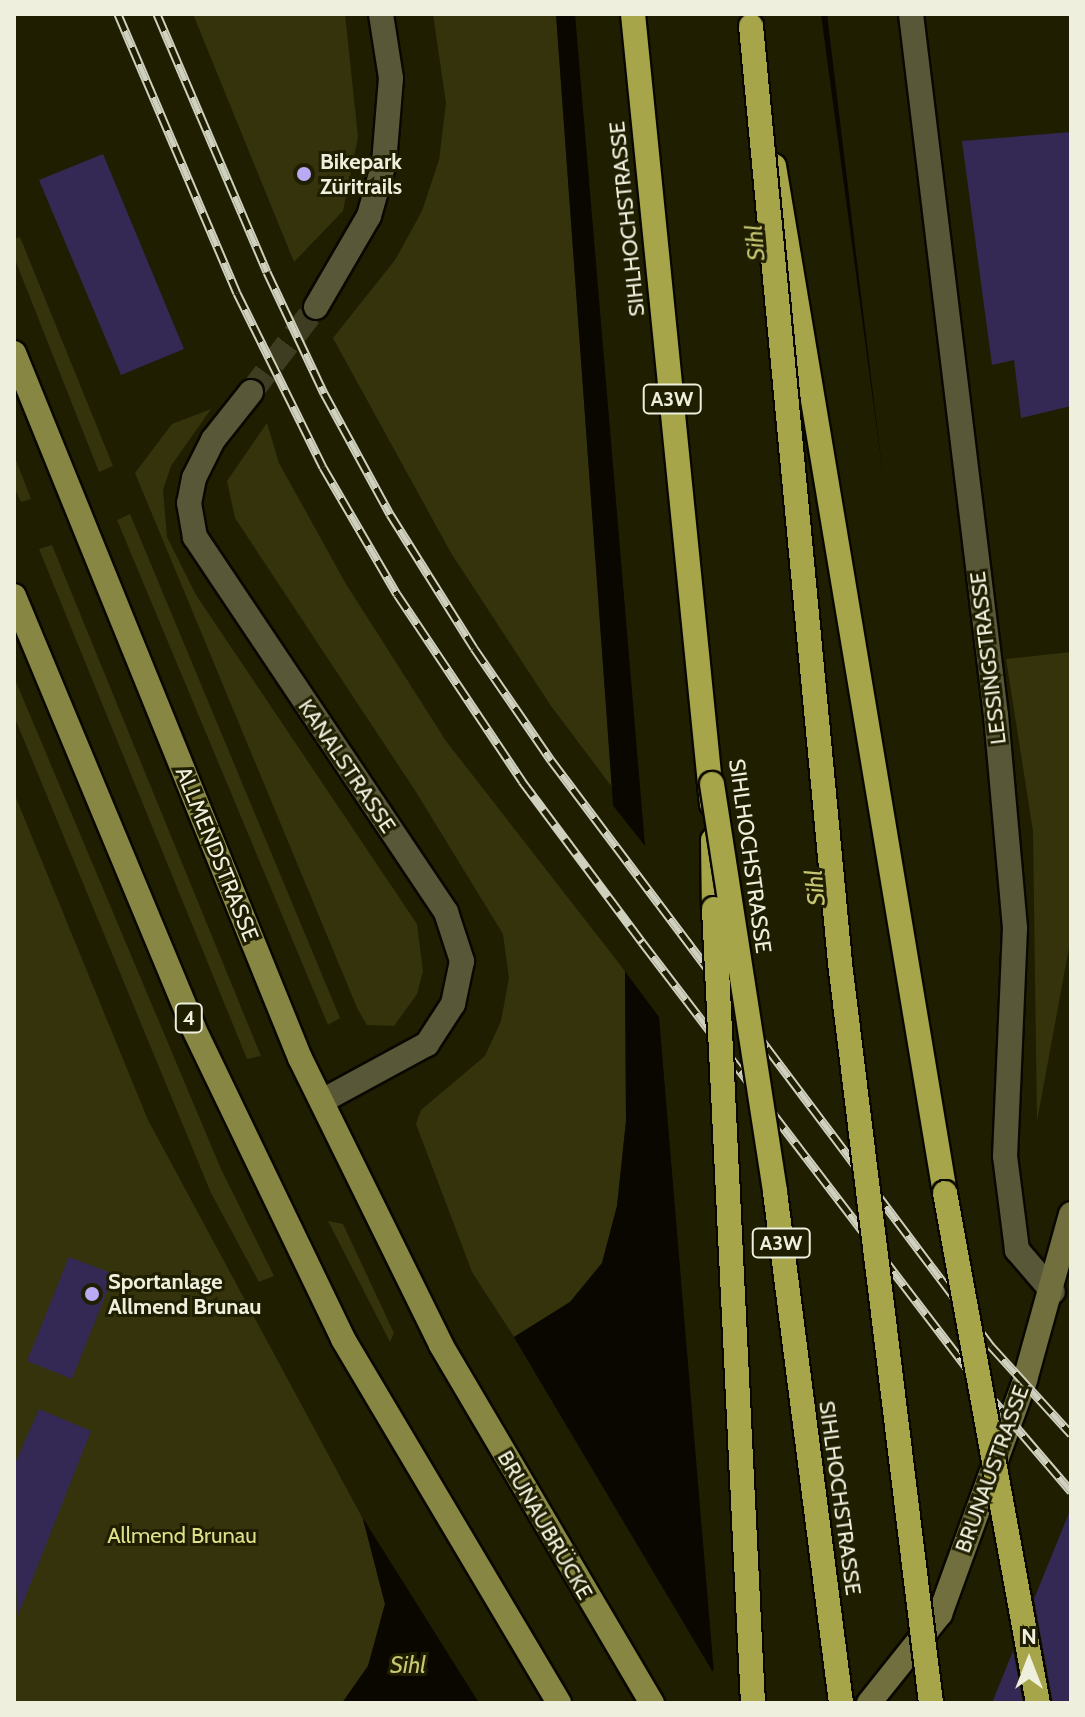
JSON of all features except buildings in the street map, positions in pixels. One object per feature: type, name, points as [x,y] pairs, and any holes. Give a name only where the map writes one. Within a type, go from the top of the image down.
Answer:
[{"type":"highway","name":"SIHLHOCHSTRASSE","points":[[633,14],[712,784],[775,1192],[841,1703]]},
{"type":"highway","points":[[750,20],[840,963],[931,1703]]},
{"type":"highway","points":[[750,20],[945,1193],[1038,1703]]},
{"type":"highway","points":[[712,784],[753,1703]]},
{"type":"main road","name":"ALLMENDSTRASSE","points":[[14,353],[300,1058],[441,1345]]},
{"type":"main road","name":"4","points":[[14,596],[193,1027],[343,1339],[392,1427],[559,1703]]},
{"type":"main road","name":"BRUNAUBRÜCKE","points":[[441,1345],[652,1703]]},
{"type":"street","points":[[316,307],[369,216],[384,163],[391,78],[381,14]]},
{"type":"street","name":"LESSINGSTRASSE","points":[[911,14],[996,715],[1014,913],[1005,1156],[1017,1250],[1053,1292]]},
{"type":"street","name":"KANALSTRASSE","points":[[251,392],[213,440],[194,478],[189,503],[195,537],[446,912],[462,961],[453,1004],[427,1044],[322,1101]]},
{"type":"street","name":"BRUNAUSTRASSE","points":[[869,1703],[940,1614],[1053,1292],[1071,1214]]},
{"type":"street","points":[[931,1703],[940,1614]]},
{"type":"green space","name":"Bikepark Züritrails","points":[[193,14],[345,14],[358,137],[343,211],[294,262]]},
{"type":"green space","points":[[433,14],[556,14],[612,787],[551,706],[451,553],[333,338],[395,260],[422,211],[439,160],[446,103]]},
{"type":"green space","points":[[20,237],[113,466],[99,472],[14,257],[14,239]]},
{"type":"green space","points":[[211,409],[171,466],[163,490],[167,537],[196,595],[417,924],[423,971],[417,994],[394,1026],[367,1025],[358,1010],[135,473],[172,424]]},
{"type":"green space","points":[[267,423],[279,463],[346,584],[446,741],[625,971],[626,1121],[617,1206],[602,1263],[570,1302],[514,1337],[472,1272],[416,1124],[421,1110],[485,1056],[501,1021],[509,978],[503,934],[416,792],[235,518],[227,481]]},
{"type":"green space","points":[[14,455],[31,499],[21,502],[14,487]]},
{"type":"green space","points":[[130,514],[340,1018],[328,1025],[117,520]]},
{"type":"green space","points":[[52,545],[261,1056],[247,1059],[39,549]]},
{"type":"green space","points":[[1071,652],[1071,937],[1037,1121],[1033,831],[1006,659]]},
{"type":"green space","points":[[14,677],[221,1169],[274,1276],[259,1282],[211,1193],[14,716]]},
{"type":"green space","name":"Allmend Brunau","points":[[14,793],[148,1120],[363,1519],[385,1604],[368,1666],[342,1703],[14,1703]]},
{"type":"green space","points":[[328,1221],[343,1224],[394,1333],[390,1342]]},
{"type":"water","name":"Sihl","points":[[556,14],[827,14],[912,716],[722,1656],[693,1703],[342,1703],[368,1666],[385,1604],[363,1519],[514,1337],[570,1302],[602,1263],[617,1206],[626,1121],[625,971]]},
{"type":"pier","points":[[575,14],[821,14],[917,727],[945,1122],[846,1496],[697,1703],[479,1703],[361,1515],[512,1334],[714,1674],[659,1017],[621,966],[611,803],[645,846]]},
{"type":"tunnel","points":[[251,392],[316,307]]},
{"type":"railway","points":[[118,14],[237,293],[323,467],[397,594],[522,781],[642,942],[977,1381],[1071,1491]]},
{"type":"railway","points":[[157,14],[267,272],[324,393],[390,514],[474,648],[551,760],[991,1346],[1071,1434]]},
{"type":"place","name":"Bikepark Züritrails","points":[[304,174]]},
{"type":"place","name":"Sportanlage Allmend Brunau","points":[[92,1294]]}]
